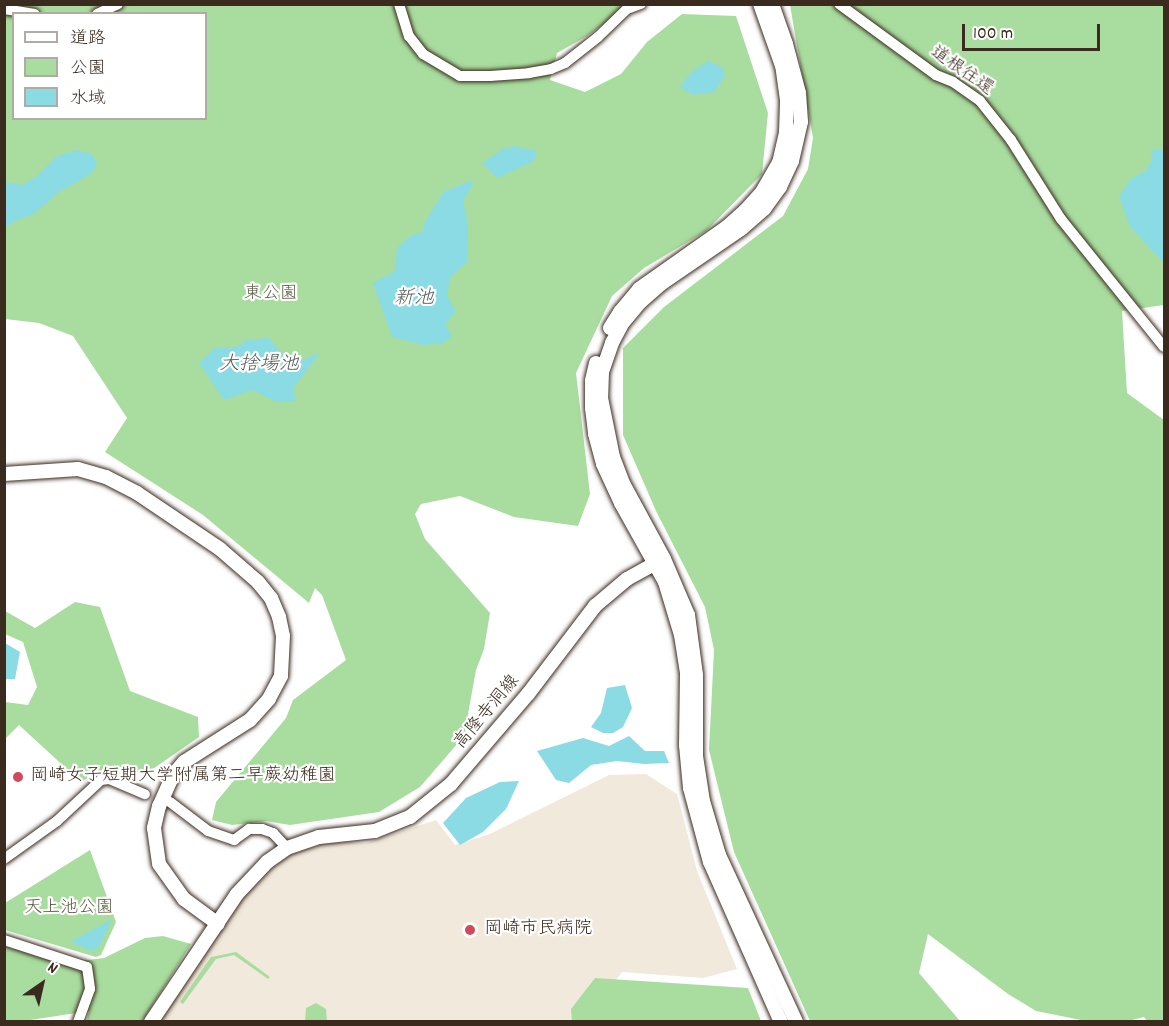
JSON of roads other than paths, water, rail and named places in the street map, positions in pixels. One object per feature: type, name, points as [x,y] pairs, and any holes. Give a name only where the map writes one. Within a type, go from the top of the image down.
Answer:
[{"type":"street","points":[[101,12],[118,4]]},
{"type":"street","points":[[399,4],[409,36],[423,54],[460,75],[490,76],[529,73],[551,69],[565,63],[598,37],[627,9],[640,4]]},
{"type":"street","points":[[660,561],[621,503],[603,464],[595,434],[592,381],[605,337],[620,312],[639,289],[727,227],[745,211],[762,192],[779,163],[786,132],[787,100],[782,66],[760,4]]},
{"type":"street","points":[[772,4],[799,93],[801,122],[798,141],[780,187],[764,209],[741,229],[641,301],[622,324],[612,343],[602,372],[601,398],[613,457],[660,561],[672,598],[685,654],[686,746],[690,788],[710,862],[779,1004],[796,1022]]},
{"type":"street","name":"道根往還","points":[[838,4],[936,75],[953,82],[980,102],[1011,140],[1061,219],[1164,346]]},
{"type":"street","points":[[4,9],[23,12]]},
{"type":"street","points":[[4,474],[78,469],[106,477],[137,493],[220,549],[258,582],[270,598],[279,617],[283,636],[281,676],[269,699],[250,720],[184,762],[173,775],[159,806],[154,828],[159,864],[184,899],[218,924]]},
{"type":"street","name":"高隆寺洞線","points":[[287,848],[319,837],[375,831],[410,817],[452,784],[528,694],[595,606],[627,579],[660,561]]},
{"type":"street","points":[[4,859],[57,821],[101,780],[109,779],[145,794]]},
{"type":"street","points":[[151,1022],[237,894],[267,862],[287,848],[273,833],[262,829],[249,829],[234,840],[208,831],[170,802]]},
{"type":"street","points":[[4,940],[82,963],[87,967],[90,988],[78,1022]]},
{"type":"street","points":[[779,1004],[781,1022]]},
{"type":"water","points":[[708,61],[722,67],[725,76],[714,92],[693,95],[680,87],[691,72]]},
{"type":"water","points":[[514,146],[537,151],[534,161],[497,178],[482,163],[503,149]]},
{"type":"water","points":[[77,150],[92,154],[97,163],[92,173],[59,192],[35,213],[5,228],[5,182],[22,185],[37,176],[57,156]]},
{"type":"water","points":[[1152,150],[1164,150],[1164,263],[1130,227],[1119,196],[1131,179],[1145,171],[1151,162]]},
{"type":"water","name":"新池","points":[[470,181],[474,183],[463,201],[468,225],[467,262],[450,278],[447,296],[456,312],[445,324],[452,336],[443,343],[423,345],[392,337],[373,283],[395,271],[397,248],[410,236],[424,231],[424,224],[443,192]]},
{"type":"water","name":"大捨場池","points":[[269,338],[284,356],[296,362],[320,353],[294,387],[295,402],[276,402],[253,390],[224,400],[199,363],[216,347],[234,348],[247,340]]},
{"type":"water","points":[[5,643],[20,652],[15,679],[5,679]]},
{"type":"water","points":[[625,685],[632,708],[623,727],[613,733],[603,733],[591,727],[601,713],[607,688]]},
{"type":"water","points":[[629,736],[645,751],[664,751],[669,763],[644,764],[617,761],[591,765],[569,783],[556,780],[537,751],[583,738],[609,746]]},
{"type":"water","points":[[519,781],[506,809],[483,832],[460,845],[443,823],[466,798],[500,782]]},
{"type":"water","points":[[112,919],[99,947],[93,951],[70,942]]},
{"type":"place","name":"岡崎女子短期大学附属第二早蕨幼稚園","points":[[18,777]]},
{"type":"place","name":"岡崎市民病院","points":[[470,930]]},
{"type":"park label","name":"東公園","points":[[271,295]]},
{"type":"park label","name":"天上池公園","points":[[69,909]]}]
